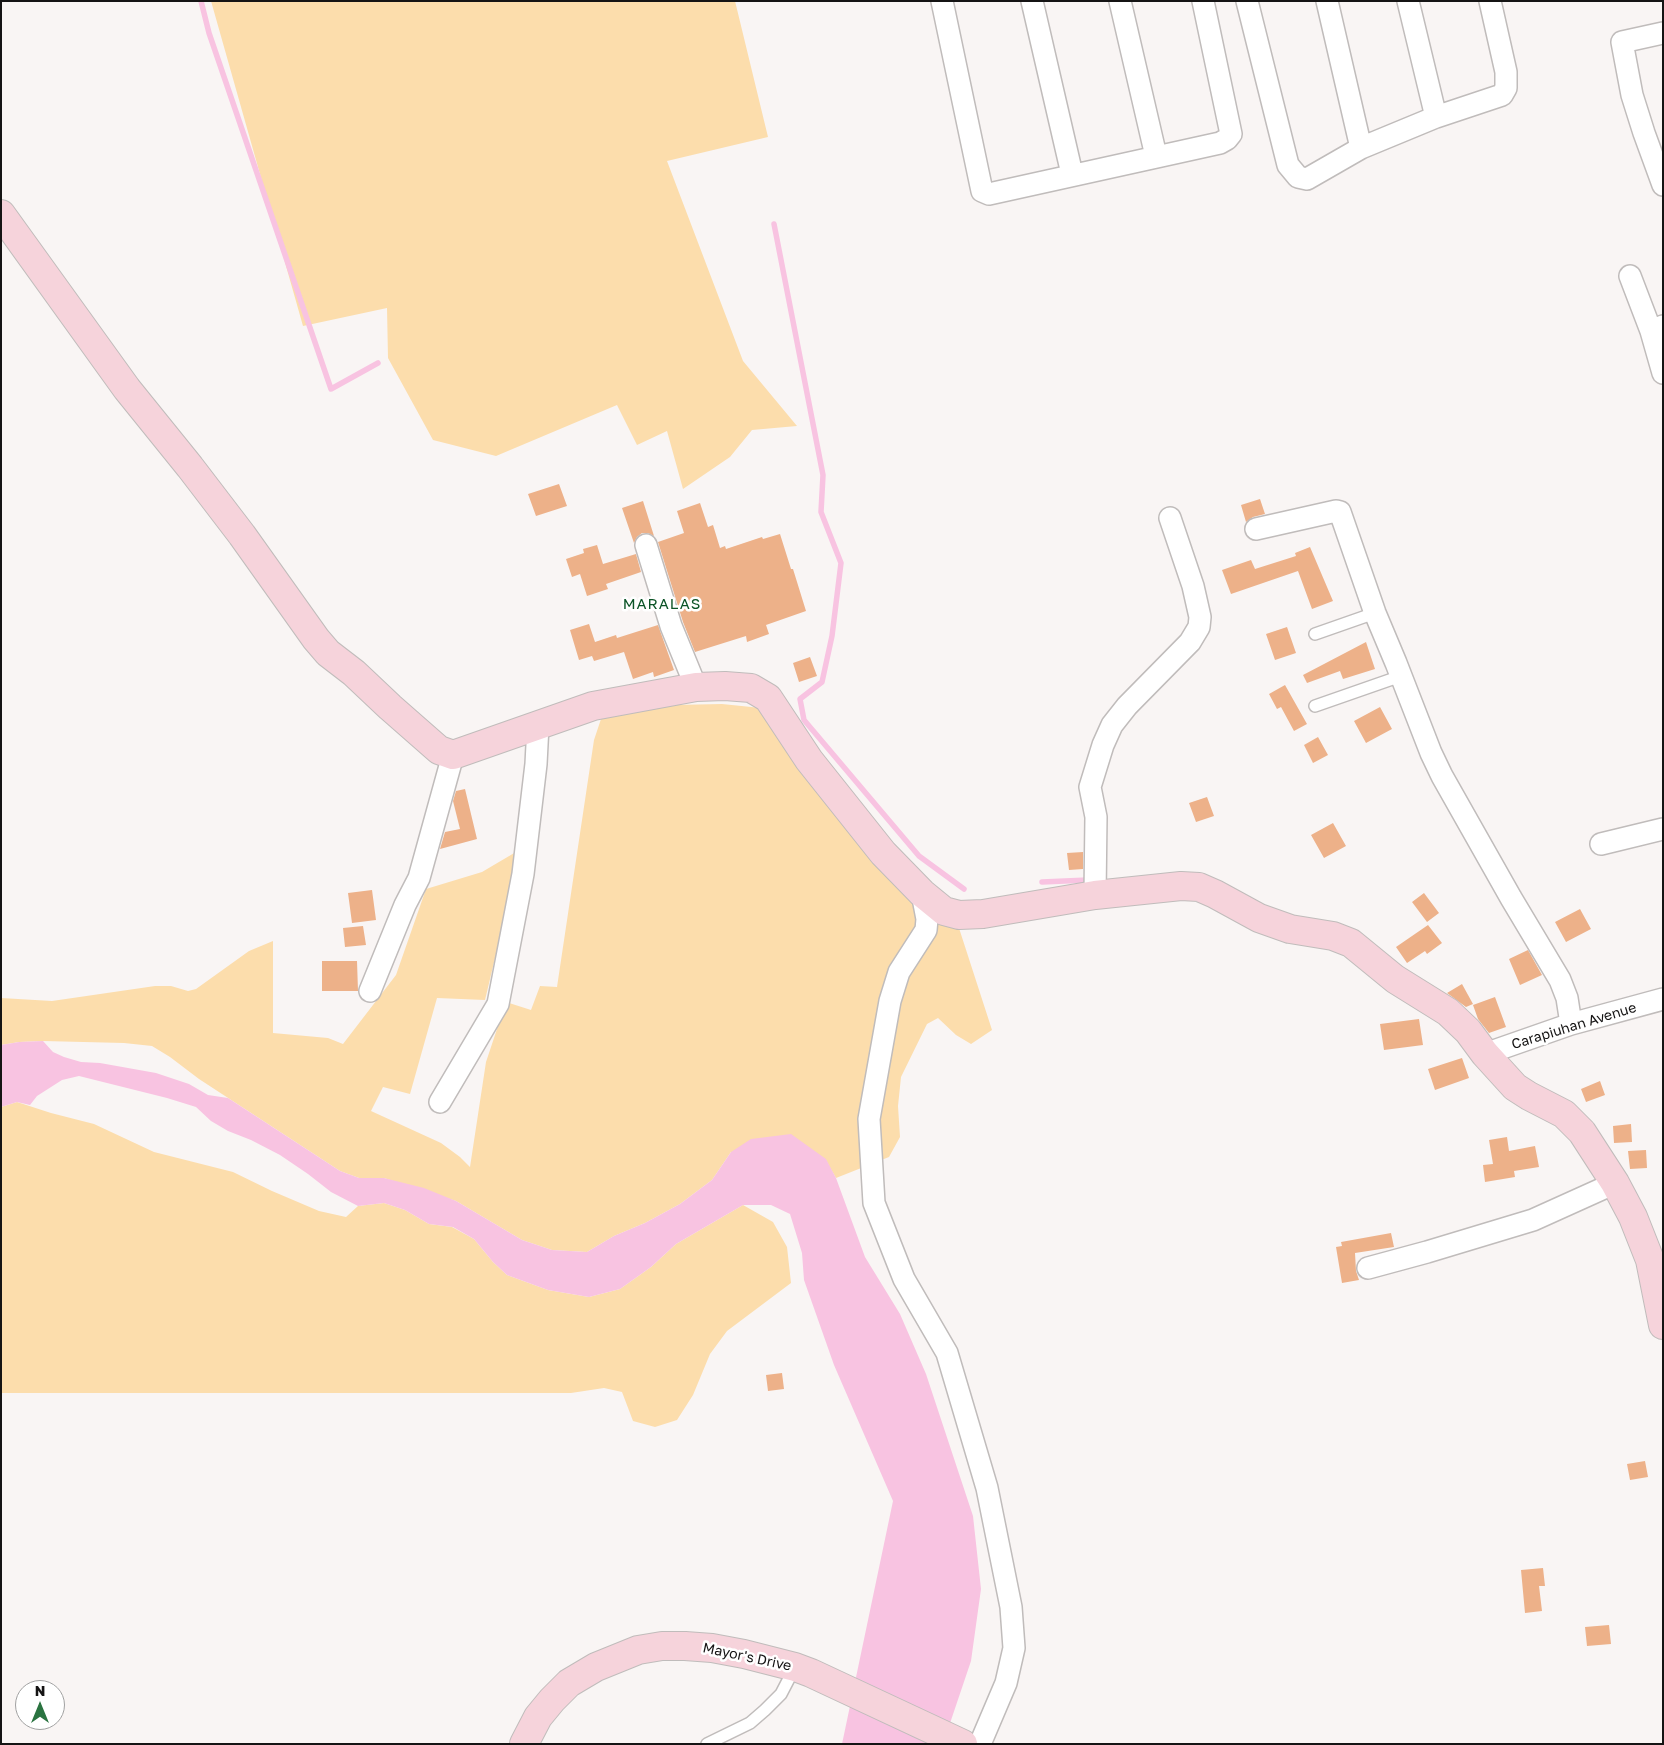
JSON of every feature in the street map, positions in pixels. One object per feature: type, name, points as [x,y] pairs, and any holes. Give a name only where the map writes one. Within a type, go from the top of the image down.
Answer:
[{"type":"street","points":[[942,1],[982,191],[989,194],[1227,139],[1231,134],[1203,1]]},
{"type":"street","points":[[1032,1],[1072,174]]},
{"type":"street","points":[[1120,1],[1156,156]]},
{"type":"street","points":[[1247,1],[1288,165],[1298,177],[1307,179],[1361,148],[1436,117],[1502,95],[1506,88],[1506,72],[1490,1]]},
{"type":"street","points":[[1327,1],[1361,148]]},
{"type":"street","points":[[1408,1],[1436,117]]},
{"type":"street","points":[[1663,33],[1622,42],[1632,95],[1663,185]]},
{"type":"street","points":[[1,214],[127,389],[242,535],[316,639],[328,653],[354,673],[390,708],[439,750],[453,755],[593,706],[696,687],[725,686],[751,688],[768,698],[809,760],[883,853],[922,893],[944,910],[959,914],[983,914],[1155,887],[1199,887],[1259,918],[1290,929],[1332,936],[1351,943],[1395,979],[1448,1012],[1468,1031],[1485,1054],[1515,1087],[1564,1114],[1582,1132],[1615,1183],[1633,1217],[1650,1260],[1663,1325]]},
{"type":"street","points":[[1630,276],[1657,329],[1663,373]]},
{"type":"street","points":[[1256,529],[1336,511],[1340,512],[1375,613],[1431,753],[1511,898],[1560,980],[1567,998],[1571,1024]]},
{"type":"street","points":[[1095,895],[1096,816],[1090,787],[1103,745],[1112,725],[1127,706],[1190,642],[1199,627],[1200,617],[1193,586],[1170,518]]},
{"type":"street","points":[[646,544],[671,626],[696,687]]},
{"type":"street","points":[[440,1102],[498,1004],[523,874],[536,764],[538,725]]},
{"type":"street","points":[[370,991],[405,905],[419,878],[453,755]]},
{"type":"street","points":[[1601,844],[1663,829]]},
{"type":"street","points":[[922,893],[927,919],[926,930],[899,972],[890,1001],[869,1119],[874,1203],[904,1279],[947,1353],[987,1488],[1009,1598],[1014,1648],[1006,1683],[968,1743]]},
{"type":"street","name":"Carapiuhan Avenue","points":[[1485,1054],[1571,1024],[1663,999]]},
{"type":"street","points":[[1368,1268],[1533,1220],[1615,1183]]},
{"type":"street","name":"Mayor's Drive","points":[[524,1744],[538,1717],[569,1684],[596,1666],[638,1650],[662,1646],[712,1648],[751,1655],[803,1670],[968,1743]]},
{"type":"lane","points":[[1315,634],[1375,613]]},
{"type":"lane","points":[[1314,706],[1401,676]]},
{"type":"lane","points":[[707,1744],[750,1723],[803,1670]]},
{"type":"shaded area","points":[[211,1],[735,1],[768,137],[667,161],[743,361],[797,426],[752,430],[730,457],[683,489],[667,431],[637,445],[617,405],[496,456],[433,440],[388,358],[387,308],[303,326]]},
{"type":"shaded area","points":[[722,704],[761,708],[787,743],[824,801],[915,902],[958,925],[992,1030],[971,1044],[956,1035],[938,1018],[927,1024],[901,1077],[898,1106],[900,1137],[889,1157],[836,1178],[825,1159],[731,1152],[712,1180],[680,1204],[645,1223],[614,1236],[587,1252],[552,1250],[522,1240],[456,1201],[384,1178],[359,1178],[340,1171],[152,1046],[124,1043],[43,1041],[1,1045],[1,998],[52,1001],[155,986],[171,986],[188,991],[196,989],[249,951],[273,941],[273,1033],[328,1038],[343,1044],[396,975],[426,889],[482,872],[521,849],[485,1000],[437,998],[410,1094],[383,1087],[371,1111],[441,1143],[470,1167],[486,1062],[506,1002],[531,1010],[540,986],[557,987],[594,740],[601,719],[674,705]]},
{"type":"shaded area","points":[[43,1041],[53,1052],[64,1057],[81,1062],[100,1063],[156,1073],[189,1084],[208,1095],[228,1098],[340,1171],[359,1178],[384,1178],[424,1188],[456,1201],[522,1240],[552,1250],[587,1252],[614,1236],[645,1223],[680,1204],[712,1180],[731,1152],[751,1139],[791,1134],[826,1159],[836,1178],[865,1257],[900,1314],[926,1374],[973,1516],[981,1589],[971,1661],[943,1744],[842,1744],[893,1501],[834,1365],[804,1280],[802,1253],[790,1214],[771,1205],[743,1205],[676,1244],[651,1267],[620,1289],[589,1297],[548,1290],[507,1275],[493,1262],[474,1239],[453,1227],[429,1224],[405,1210],[384,1203],[358,1206],[331,1192],[280,1155],[228,1131],[211,1121],[196,1107],[79,1076],[62,1080],[37,1096],[30,1105],[17,1102],[1,1107],[1,1045]]},
{"type":"shaded area","points":[[17,1102],[94,1124],[154,1152],[233,1172],[319,1211],[346,1217],[358,1206],[384,1203],[405,1210],[429,1224],[452,1227],[474,1239],[493,1262],[507,1275],[548,1290],[589,1297],[620,1289],[651,1267],[676,1244],[743,1205],[773,1222],[787,1247],[791,1283],[727,1331],[710,1354],[693,1395],[677,1420],[655,1427],[633,1421],[622,1392],[604,1388],[571,1393],[1,1393],[1,1107]]},
{"type":"building","points":[[559,484],[567,506],[536,516],[528,494]]},
{"type":"building","points":[[1260,499],[1265,514],[1253,517],[1246,522],[1241,505]]},
{"type":"building","points":[[643,501],[654,536],[642,533],[634,543],[622,508]]},
{"type":"building","points":[[700,503],[708,527],[713,525],[720,548],[725,546],[726,549],[762,537],[763,539],[780,534],[806,611],[766,625],[769,634],[747,642],[746,636],[695,652],[683,622],[658,542],[684,533],[677,511]]},
{"type":"building","points":[[597,545],[603,564],[636,554],[641,572],[606,584],[608,589],[587,596],[580,574],[572,577],[566,559],[584,553],[583,549]]},
{"type":"building","points":[[1310,547],[1333,601],[1312,609],[1298,571],[1231,594],[1222,570],[1251,560],[1255,569],[1296,556],[1295,553]]},
{"type":"building","points":[[589,624],[595,642],[616,635],[617,638],[658,625],[674,670],[654,677],[653,672],[633,679],[624,652],[594,661],[592,656],[579,660],[570,630]]},
{"type":"building","points":[[1287,627],[1296,653],[1275,660],[1266,634]]},
{"type":"building","points":[[1366,642],[1375,669],[1343,679],[1340,671],[1307,683],[1303,675]]},
{"type":"building","points":[[810,657],[817,676],[799,682],[793,663]]},
{"type":"building","points":[[1285,685],[1307,724],[1294,731],[1281,707],[1277,709],[1269,694]]},
{"type":"building","points":[[1380,707],[1392,729],[1366,743],[1354,721]]},
{"type":"building","points":[[1318,737],[1328,755],[1313,763],[1304,745]]},
{"type":"building","points":[[465,789],[477,839],[440,849],[445,832],[460,829],[453,801],[456,791]]},
{"type":"building","points":[[1207,797],[1214,816],[1196,822],[1189,803]]},
{"type":"building","points":[[1333,823],[1346,846],[1324,858],[1311,835]]},
{"type":"building","points":[[1083,852],[1083,869],[1069,870],[1067,853]]},
{"type":"building","points":[[372,890],[376,920],[352,923],[348,893]]},
{"type":"building","points":[[1424,893],[1439,913],[1427,922],[1412,902]]},
{"type":"building","points":[[1580,909],[1591,929],[1566,942],[1555,922]]},
{"type":"building","points":[[1428,925],[1442,943],[1427,954],[1425,951],[1407,963],[1396,947]]},
{"type":"building","points":[[363,926],[366,945],[345,947],[343,928]]},
{"type":"building","points":[[1528,950],[1542,975],[1520,985],[1509,959]]},
{"type":"building","points":[[322,961],[357,961],[358,991],[322,991]]},
{"type":"building","points":[[1462,984],[1473,1004],[1466,1007],[1447,993]]},
{"type":"building","points":[[1495,997],[1506,1027],[1489,1033],[1478,1019],[1473,1005]]},
{"type":"building","points":[[1419,1019],[1423,1045],[1384,1050],[1380,1024]]},
{"type":"building","points":[[1462,1058],[1469,1078],[1435,1090],[1428,1069]]},
{"type":"building","points":[[1600,1081],[1605,1095],[1586,1102],[1581,1089]]},
{"type":"building","points":[[1631,1124],[1632,1142],[1614,1143],[1613,1126]]},
{"type":"building","points":[[1507,1137],[1509,1151],[1535,1146],[1539,1167],[1514,1171],[1515,1177],[1485,1182],[1483,1165],[1493,1164],[1489,1140]]},
{"type":"building","points":[[1646,1150],[1647,1168],[1630,1169],[1628,1151]]},
{"type":"building","points":[[1391,1233],[1394,1247],[1355,1253],[1356,1271],[1359,1280],[1342,1283],[1336,1247],[1342,1246],[1341,1242]]},
{"type":"building","points":[[782,1373],[784,1389],[768,1391],[766,1375]]},
{"type":"building","points":[[1645,1461],[1648,1477],[1630,1480],[1627,1464]]},
{"type":"building","points":[[1543,1568],[1545,1586],[1539,1586],[1542,1611],[1525,1613],[1521,1570]]},
{"type":"building","points":[[1609,1625],[1611,1644],[1587,1646],[1585,1627]]},
{"type":"waterway","points":[[201,1],[209,33],[331,389],[378,363]]},
{"type":"waterway","points":[[774,224],[823,475],[821,512],[841,563],[832,636],[822,682],[800,699],[804,720],[919,856],[964,889]]},
{"type":"waterway","points":[[1042,882],[1088,880]]},
{"type":"district","name":"MARALAS","points":[[662,604]]}]
